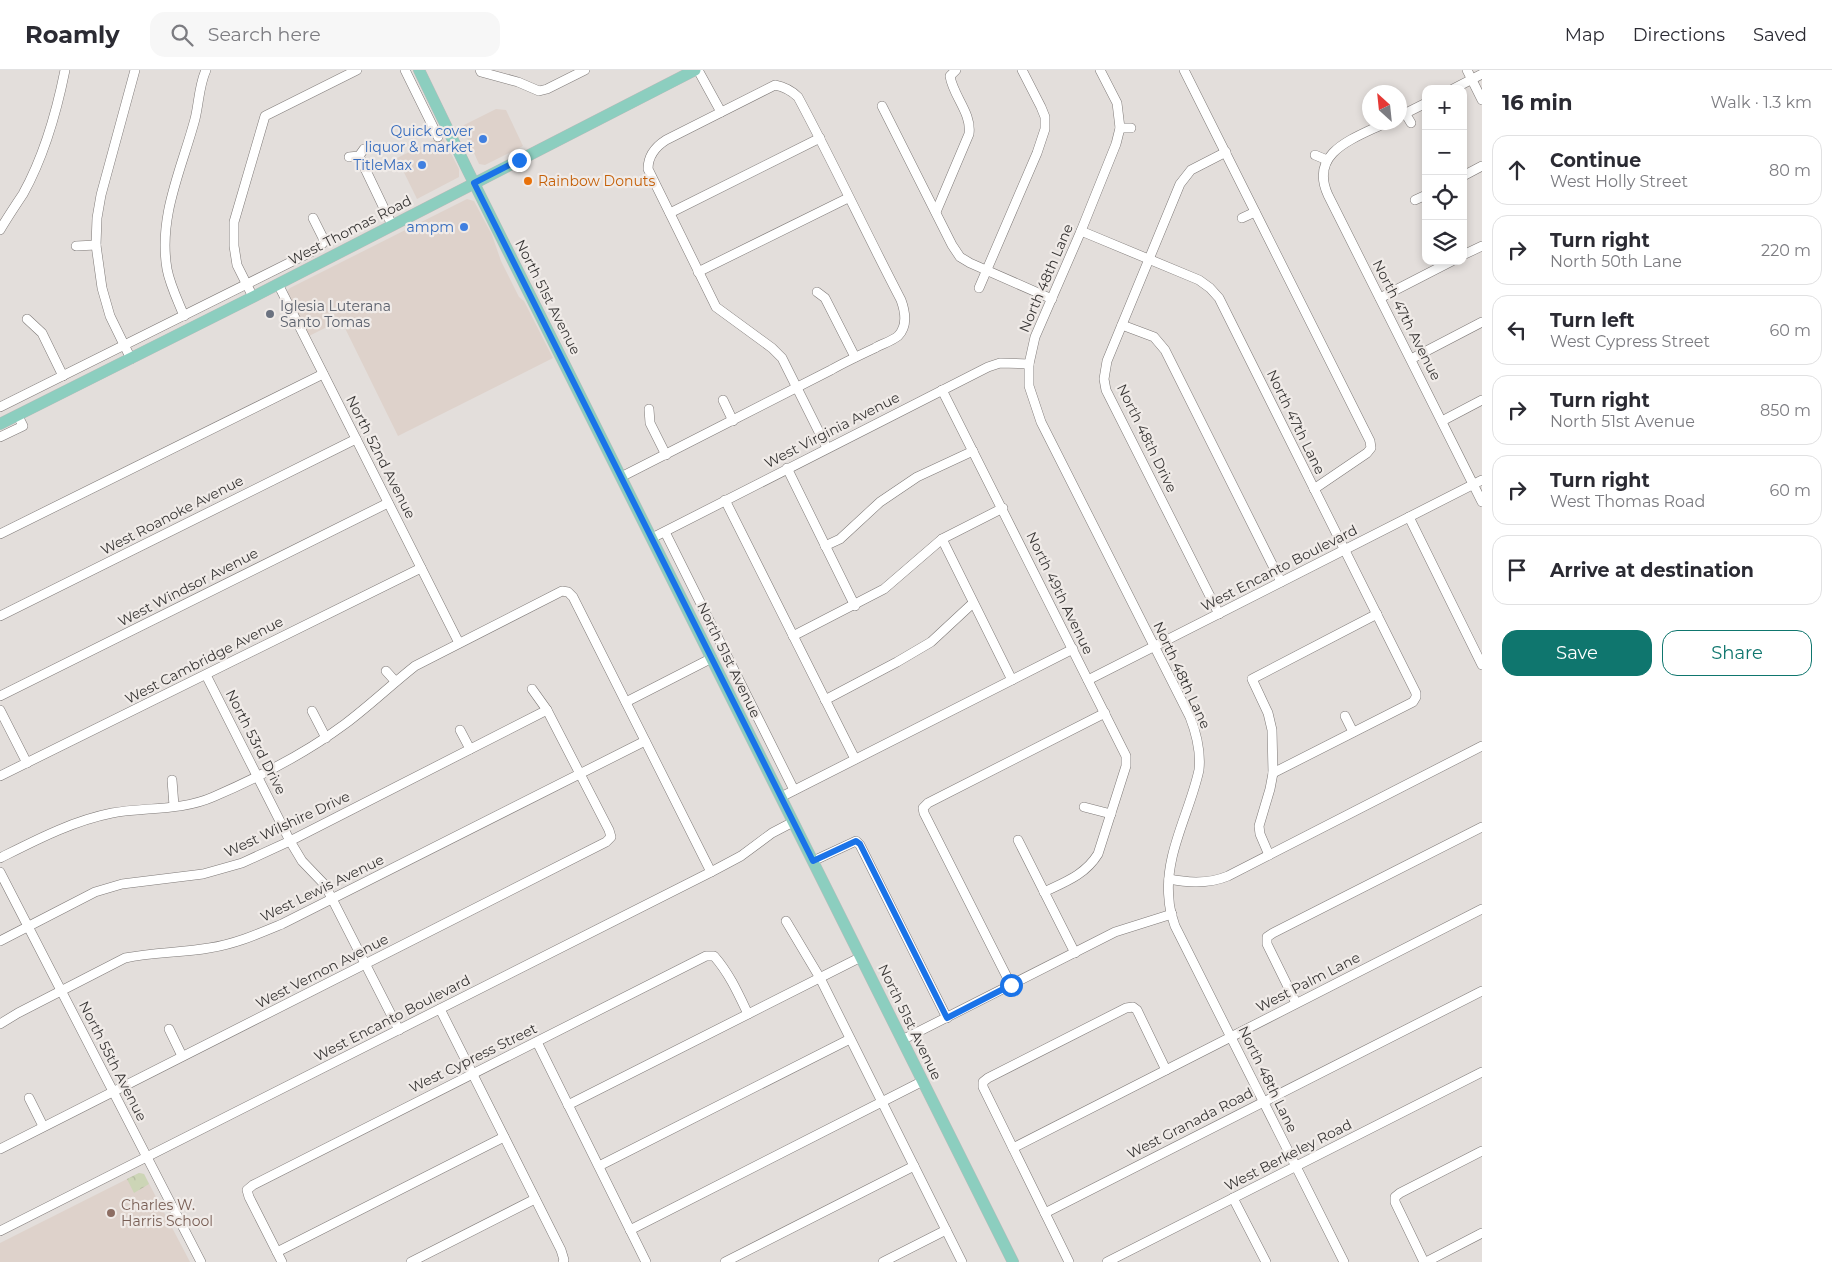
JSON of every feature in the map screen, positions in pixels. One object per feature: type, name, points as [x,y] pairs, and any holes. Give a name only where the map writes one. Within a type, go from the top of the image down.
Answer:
[{"type":"main road","name":"North 51st Avenue","points":[[419,70],[780,797],[1014,1262]]},
{"type":"main road","name":"West Thomas Road","points":[[1,420],[18,416],[696,70]]},
{"type":"street","points":[[0,230],[23,193],[36,166],[53,116],[65,70]]},
{"type":"street","points":[[131,359],[110,316],[102,288],[96,245],[97,218],[101,195],[135,70]]},
{"type":"street","points":[[184,316],[167,270],[165,237],[168,204],[195,118],[206,70]]},
{"type":"street","points":[[253,297],[237,264],[234,246],[234,222],[265,116],[357,70]]},
{"type":"street","points":[[405,70],[438,137]]},
{"type":"street","points":[[480,70],[481,72],[518,82],[539,91],[547,89],[585,70]]},
{"type":"street","points":[[696,70],[721,112]]},
{"type":"street","points":[[979,288],[1045,129],[1045,117],[1022,70]]},
{"type":"street","name":"North 48th Lane","points":[[1100,70],[1117,103],[1120,128],[1116,144],[1081,231],[1034,337],[1029,364],[1029,386],[1041,422],[1193,724],[1199,745],[1200,760],[1197,781],[1175,849],[1169,879],[1169,901],[1172,914],[1181,939],[1232,1036],[1344,1262]]},
{"type":"street","points":[[1184,70],[1372,448],[1314,489]]},
{"type":"street","points":[[1467,70],[1482,100]]},
{"type":"street","points":[[936,212],[954,172],[970,127],[951,84],[953,73]]},
{"type":"street","points":[[1460,85],[1482,74]]},
{"type":"street","points":[[621,477],[733,421],[797,387],[855,357],[897,337],[902,331],[905,309],[848,198],[820,138],[798,97],[785,87],[775,85],[658,145],[650,156],[648,169],[716,307],[772,348],[782,358],[797,387],[827,448]]},
{"type":"street","points":[[1407,112],[1422,105]]},
{"type":"street","points":[[882,106],[952,245],[960,257],[986,271],[1052,299]]},
{"type":"street","points":[[1407,120],[1410,123]]},
{"type":"street","points":[[1120,128],[1131,128]]},
{"type":"street","points":[[1315,155],[1327,160],[1336,148],[1371,130]]},
{"type":"street","points":[[670,212],[820,138]]},
{"type":"street","name":"North 48th Drive","points":[[1219,614],[1106,390],[1104,379],[1105,369],[1148,258],[1184,176],[1191,170],[1226,152]]},
{"type":"street","points":[[349,157],[362,153],[392,225]]},
{"type":"street","name":"North 47th Avenue","points":[[1327,160],[1323,178],[1326,190],[1442,421],[1478,482],[1482,502]]},
{"type":"street","points":[[1465,175],[1482,166]]},
{"type":"street","points":[[1415,200],[1422,197]]},
{"type":"street","points":[[698,272],[848,198]]},
{"type":"street","points":[[1242,218],[1255,212]]},
{"type":"street","name":"West Thomas Road","points":[[0,407],[313,251],[323,243],[323,238],[313,218]]},
{"type":"street","name":"North 47th Lane","points":[[1081,231],[1199,280],[1219,298],[1416,693],[1416,698],[1413,702],[1353,732]]},
{"type":"street","points":[[76,246],[96,245]]},
{"type":"street","points":[[1467,253],[1482,246]]},
{"type":"street","points":[[1380,298],[1444,265]]},
{"type":"street","name":"North 52nd Avenue","points":[[278,284],[459,642]]},
{"type":"street","points":[[817,292],[825,298],[855,357]]},
{"type":"street","points":[[27,320],[42,334],[63,376]]},
{"type":"street","points":[[1411,359],[1482,322]]},
{"type":"street","points":[[1122,324],[1154,337],[1165,350],[1282,582]]},
{"type":"street","name":"West Virginia Avenue","points":[[652,538],[988,366],[1000,363],[1029,364]]},
{"type":"street","points":[[0,534],[323,374]]},
{"type":"street","name":"North 49th Avenue","points":[[942,390],[1126,756],[1126,766],[1097,859],[1076,877],[1044,892]]},
{"type":"street","points":[[723,400],[733,421]]},
{"type":"street","points":[[1442,421],[1482,400]]},
{"type":"street","points":[[649,409],[650,423],[666,455]]},
{"type":"street","points":[[0,437],[23,426],[18,416]]},
{"type":"street","name":"West Roanoke Avenue","points":[[0,616],[356,439]]},
{"type":"street","points":[[825,546],[840,539],[880,502],[917,477],[973,451]]},
{"type":"street","points":[[787,468],[855,606]]},
{"type":"street","name":"West Encanto Boulevard","points":[[1088,680],[1478,482]]},
{"type":"street","points":[[725,500],[855,759]]},
{"type":"street","name":"West Windsor Avenue","points":[[0,696],[388,503]]},
{"type":"street","points":[[793,636],[884,590],[942,539],[1003,508]]},
{"type":"street","points":[[1408,517],[1482,665]]},
{"type":"street","name":"North 51st Avenue","points":[[664,532],[794,790]]},
{"type":"street","points":[[942,539],[1012,680]]},
{"type":"street","name":"West Cambridge Avenue","points":[[0,776],[421,568]]},
{"type":"street","points":[[0,858],[80,821],[112,813],[196,803],[212,798],[290,760],[326,738],[361,712],[415,666],[562,590],[568,592],[573,597],[711,872]]},
{"type":"street","points":[[825,700],[931,642],[973,603]]},
{"type":"street","points":[[1269,856],[1258,826],[1270,789],[1272,730],[1268,714],[1252,678],[1376,614]]},
{"type":"street","points":[[780,797],[1073,649]]},
{"type":"street","points":[[626,702],[712,658]]},
{"type":"street","points":[[386,671],[395,682]]},
{"type":"street","name":"North 53rd Drive","points":[[206,674],[290,840],[302,861],[325,885],[399,1030]]},
{"type":"street","points":[[532,690],[547,710],[581,774]]},
{"type":"street","points":[[0,710],[27,763]]},
{"type":"street","name":"West Wilshire Drive","points":[[0,941],[95,892],[122,884],[203,874],[242,863],[547,710]]},
{"type":"street","points":[[312,711],[326,738]]},
{"type":"street","points":[[1011,985],[923,808],[928,803],[1105,713]]},
{"type":"street","points":[[1272,773],[1353,732],[1345,716]]},
{"type":"street","points":[[460,730],[470,749]]},
{"type":"street","name":"West Lewis Avenue","points":[[0,1024],[18,1012],[125,958],[142,954],[231,944],[282,924],[645,741]]},
{"type":"street","points":[[1169,879],[1210,882],[1228,876],[1482,746]]},
{"type":"street","name":"West Vernon Avenue","points":[[0,1149],[597,847],[611,837],[581,774]]},
{"type":"street","points":[[172,780],[174,806]]},
{"type":"street","points":[[1084,807],[1111,814]]},
{"type":"street","name":"West Encanto Boulevard","points":[[0,1231],[711,872],[741,856],[793,822]]},
{"type":"street","points":[[1296,1003],[1267,944],[1267,937],[1273,932],[1482,827]]},
{"type":"street","points":[[1018,840],[1075,953]]},
{"type":"street","points":[[813,861],[856,841],[860,844],[947,1018]]},
{"type":"street","name":"North 55th Avenue","points":[[0,872],[200,1262]]},
{"type":"street","name":"West Palm Lane","points":[[1013,1148],[1482,909]]},
{"type":"street","points":[[902,1040],[1115,932],[1172,914]]},
{"type":"street","points":[[786,921],[820,978],[962,1262]]},
{"type":"street","name":"West Cypress Street","points":[[277,1252],[247,1190],[254,1184],[706,956],[714,956],[732,981],[748,1014]]},
{"type":"street","points":[[568,1105],[861,957]]},
{"type":"street","name":"West Granada Road","points":[[1045,1213],[1482,991]]},
{"type":"street","points":[[1069,1262],[983,1087],[983,1082],[1126,1008],[1133,1007],[1137,1010],[1166,1070]]},
{"type":"street","points":[[440,1009],[561,1250],[564,1261]]},
{"type":"street","points":[[169,1029],[182,1056]]},
{"type":"street","points":[[599,1166],[850,1039]]},
{"type":"street","points":[[537,1042],[646,1262]]},
{"type":"street","name":"West Berkeley Road","points":[[1107,1262],[1482,1072]]},
{"type":"street","points":[[630,1230],[923,1081]]},
{"type":"street","points":[[29,1098],[43,1126]]},
{"type":"street","points":[[282,1262],[277,1252],[504,1138]]},
{"type":"street","points":[[1482,1151],[1400,1192],[1395,1198],[1395,1202],[1425,1262],[1482,1233]]},
{"type":"street","points":[[725,1262],[914,1166]]},
{"type":"street","points":[[1233,1198],[1266,1262]]},
{"type":"street","points":[[411,1262],[535,1199]]},
{"type":"street","points":[[883,1262],[946,1230]]},
{"type":"shaded area","points":[[496,109],[506,110],[523,146],[485,165],[479,164],[462,126]]},
{"type":"shaded area","points":[[442,136],[459,169],[459,177],[417,199],[397,158]]},
{"type":"shaded area","points":[[467,199],[474,201],[492,235],[501,261],[519,297],[524,301],[553,358],[398,436],[341,320],[309,336],[287,293],[290,288]]},
{"type":"shaded area","name":"Charles W. Harris School","points":[[139,1173],[144,1174],[190,1262],[0,1262],[0,1243]]},
{"type":"green space","points":[[139,1173],[144,1174],[149,1184],[134,1193],[127,1179]]},
{"type":"place","name":"Quick cover liquor & market","points":[[483,139]]},
{"type":"place","name":"TitleMax","points":[[422,165]]},
{"type":"place","name":"Rainbow Donuts","points":[[528,181]]},
{"type":"place","name":"ampm","points":[[464,227]]},
{"type":"place","name":"Iglesia Luterana Santo Tomas","points":[[270,314]]},
{"type":"place","name":"Charles W. Harris School","points":[[111,1213]]},
{"type":"route","points":[[519,160],[474,183],[813,861],[856,841],[860,844],[947,1018],[1011,985]]}]
